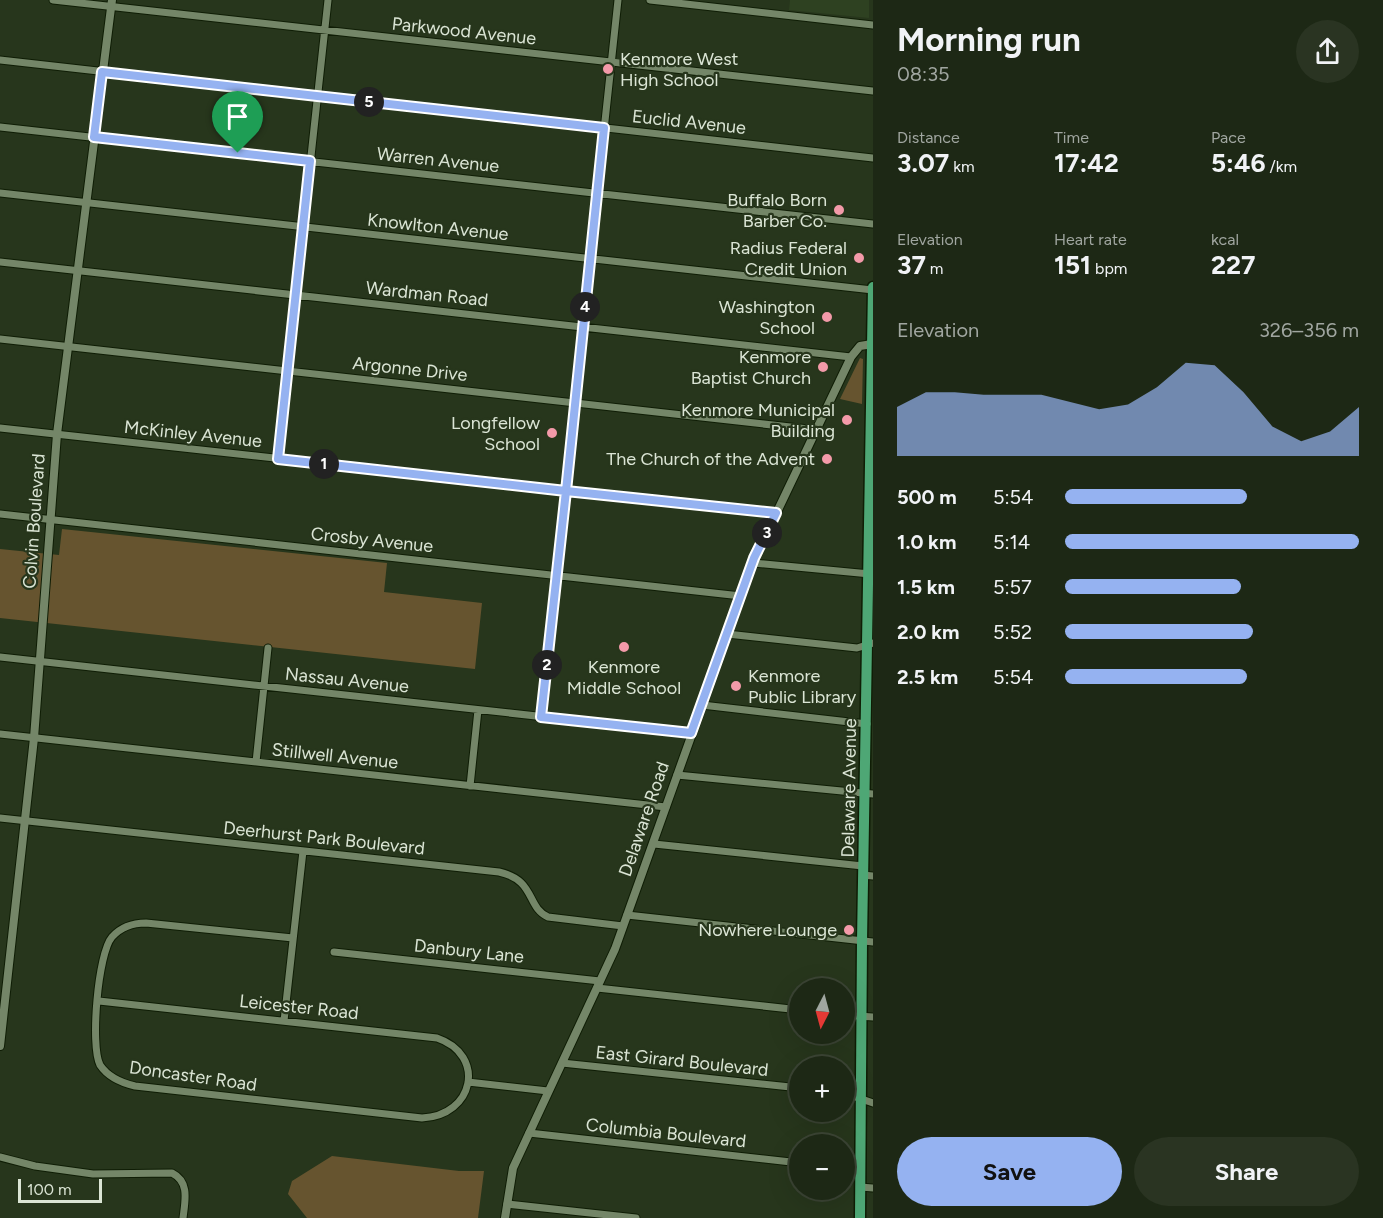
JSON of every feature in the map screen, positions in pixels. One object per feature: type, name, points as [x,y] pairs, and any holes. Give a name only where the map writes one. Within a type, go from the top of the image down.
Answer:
[{"type":"main road","name":"Delaware Avenue","points":[[860,1218],[861,1016],[867,942],[866,872],[869,794],[867,724],[870,709],[873,289]]},
{"type":"street","name":"Parkwood Avenue","points":[[53,0],[111,3],[324,31],[873,91]]},
{"type":"street","points":[[278,459],[328,0]]},
{"type":"street","points":[[541,717],[618,0]]},
{"type":"street","points":[[650,0],[873,25]]},
{"type":"street","name":"Colvin Boulevard","points":[[0,1046],[34,738],[50,519],[66,346],[111,3]]},
{"type":"street","name":"Euclid Avenue","points":[[0,60],[873,158]]},
{"type":"street","name":"Warren Avenue","points":[[0,127],[873,224]]},
{"type":"street","name":"Knowlton Avenue","points":[[0,193],[873,289]]},
{"type":"street","name":"Wardman Road","points":[[0,262],[851,357]]},
{"type":"street","name":"Argonne Drive","points":[[0,339],[817,430]]},
{"type":"street","points":[[851,357],[860,346],[872,344]]},
{"type":"street","name":"Delaware Road","points":[[505,1218],[513,1168],[623,926],[753,563],[851,357]]},
{"type":"street","name":"McKinley Avenue","points":[[0,428],[776,513]]},
{"type":"street","name":"Crosby Avenue","points":[[0,514],[741,596]]},
{"type":"street","points":[[753,563],[871,574]]},
{"type":"street","points":[[727,634],[857,648],[870,644]]},
{"type":"street","points":[[256,762],[268,648]]},
{"type":"street","name":"Nassau Avenue","points":[[0,657],[691,733]]},
{"type":"street","points":[[702,705],[867,724]]},
{"type":"street","points":[[470,786],[477,710]]},
{"type":"street","name":"Stillwell Avenue","points":[[0,734],[666,807]]},
{"type":"street","points":[[677,775],[869,794]]},
{"type":"street","name":"Deerhurst Park Boulevard","points":[[0,818],[499,872],[513,877],[525,886],[539,911],[549,918],[623,926]]},
{"type":"street","points":[[654,844],[866,872]]},
{"type":"street","points":[[284,1021],[303,851]]},
{"type":"street","points":[[627,915],[867,942]]},
{"type":"street","name":"Doncaster Road","points":[[293,938],[146,922],[131,925],[112,937],[105,950],[95,1041],[98,1060],[111,1077],[135,1086],[422,1118],[438,1117],[454,1108],[463,1098],[468,1082]]},
{"type":"street","name":"Danbury Lane","points":[[334,952],[789,1009]]},
{"type":"street","name":"Leicester Road","points":[[99,1001],[437,1038],[451,1044],[462,1056],[467,1068],[468,1082]]},
{"type":"street","points":[[855,1016],[873,1017]]},
{"type":"street","name":"East Girard Boulevard","points":[[562,1062],[789,1087]]},
{"type":"street","points":[[468,1082],[548,1091]]},
{"type":"street","points":[[855,1096],[873,1103]]},
{"type":"street","name":"Columbia Boulevard","points":[[529,1133],[789,1162]]},
{"type":"street","points":[[0,1157],[35,1166],[93,1174],[172,1173],[181,1179],[184,1186],[183,1218]]},
{"type":"street","points":[[855,1169],[860,1170]]},
{"type":"street","points":[[860,1187],[873,1188]]},
{"type":"street","points":[[507,1204],[636,1218]]},
{"type":"shaded area","points":[[790,0],[869,0],[869,18],[789,10]]},
{"type":"shaded area","points":[[860,358],[863,359],[862,404],[840,399]]},
{"type":"shaded area","points":[[62,529],[387,563],[384,592],[482,603],[475,669],[0,618],[0,549],[59,555]]},
{"type":"shaded area","points":[[332,1156],[459,1171],[484,1171],[478,1218],[307,1218],[288,1194],[292,1181]]},
{"type":"place","name":"Kenmore West High School","points":[[608,69]]},
{"type":"place","name":"Buffalo Born Barber Co.","points":[[839,210]]},
{"type":"place","name":"Radius Federal Credit Union","points":[[859,258]]},
{"type":"place","name":"Washington School","points":[[827,317]]},
{"type":"place","name":"Kenmore Baptist Church","points":[[823,367]]},
{"type":"place","name":"Kenmore Municipal Building","points":[[847,420]]},
{"type":"place","name":"Longfellow School","points":[[552,433]]},
{"type":"place","name":"The Church of the Advent","points":[[827,459]]},
{"type":"place","name":"Kenmore Middle School","points":[[624,647]]},
{"type":"place","name":"Kenmore Public Library","points":[[736,686]]},
{"type":"place","name":"Nowhere Lounge","points":[[849,930]]},
{"type":"route","points":[[238,153],[94,137],[102,72],[604,128],[566,491],[776,513],[754,558],[691,733],[541,717],[566,491],[278,459],[310,161],[238,153]]}]
